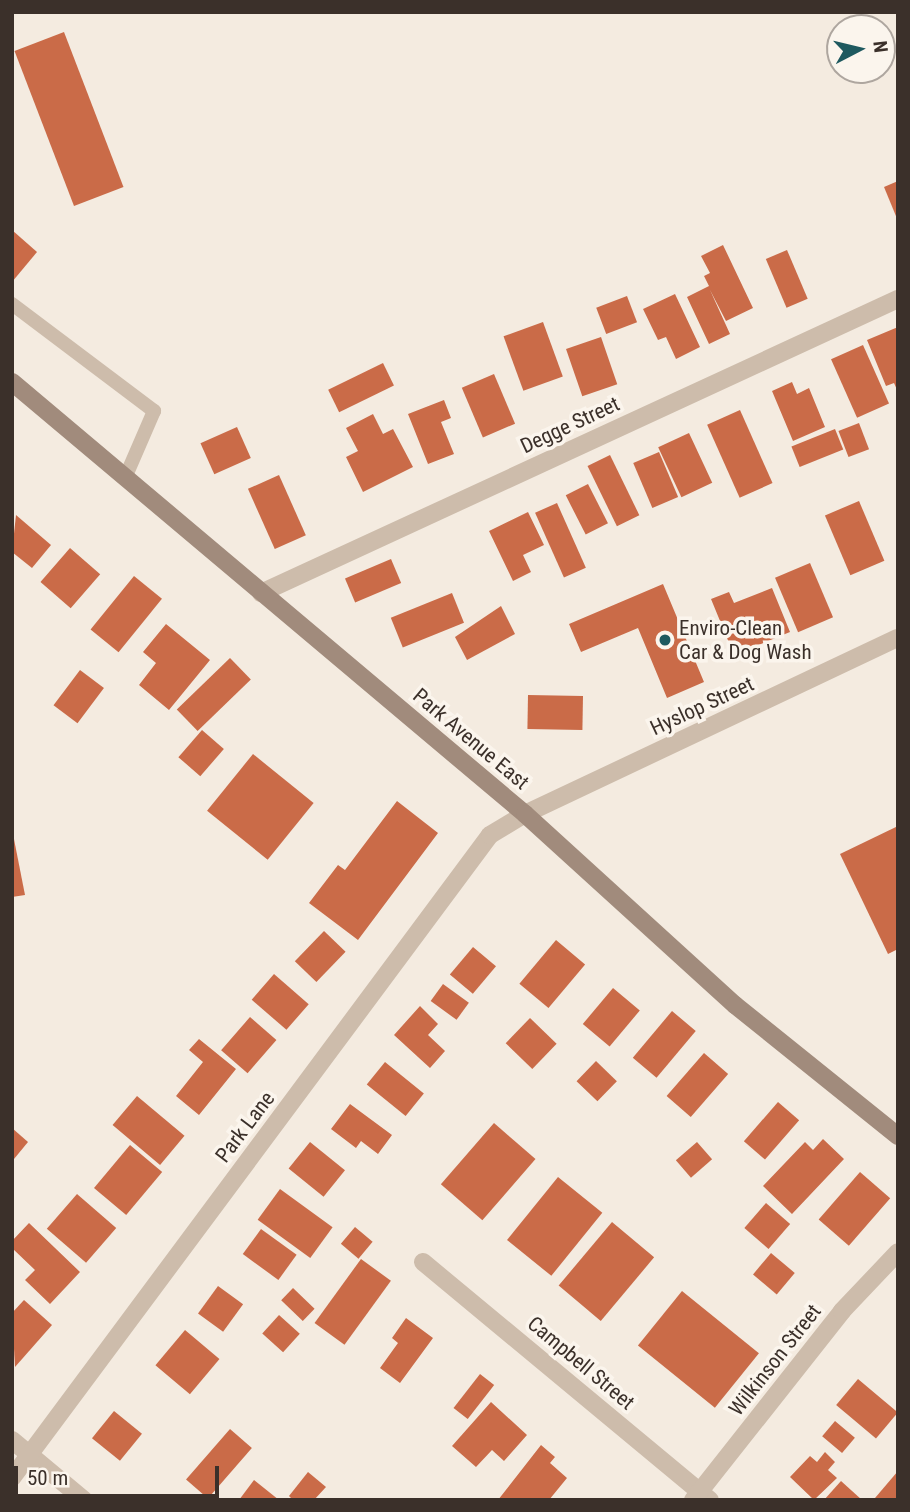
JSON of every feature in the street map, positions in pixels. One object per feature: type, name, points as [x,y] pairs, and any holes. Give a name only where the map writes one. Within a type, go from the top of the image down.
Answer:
[{"type":"main road","name":"Park Avenue East","points":[[12,382],[525,814],[735,1005],[898,1136]]},
{"type":"street","name":"Degge Street","points":[[261,593],[898,299]]},
{"type":"street","name":"Hyslop Street","points":[[525,814],[898,638]]},
{"type":"street","name":"Park Lane","points":[[12,1478],[490,835],[525,814]]},
{"type":"street","name":"Wilkinson Street","points":[[701,1497],[842,1311],[898,1252]]},
{"type":"street","name":"Campbell Street","points":[[423,1262],[701,1497]]},
{"type":"street","points":[[12,1440],[84,1500]]},
{"type":"lane","points":[[12,304],[154,411],[125,478]]},
{"type":"building","points":[[64,32],[123,187],[74,206],[15,51]]},
{"type":"building","points":[[898,181],[898,221],[884,187]]},
{"type":"building","points":[[12,230],[37,252],[12,282]]},
{"type":"building","points":[[723,245],[753,308],[726,321],[710,290],[730,334],[709,344],[687,297],[709,286],[704,276],[710,273],[701,256]]},
{"type":"building","points":[[787,250],[808,299],[787,308],[766,259]]},
{"type":"building","points":[[675,294],[700,347],[676,359],[666,337],[658,340],[643,309]]},
{"type":"building","points":[[627,296],[637,322],[606,334],[596,308]]},
{"type":"building","points":[[543,322],[563,377],[523,391],[504,336]]},
{"type":"building","points":[[898,327],[898,392],[894,383],[886,386],[867,340]]},
{"type":"building","points":[[601,337],[617,384],[582,396],[566,349]]},
{"type":"building","points":[[863,345],[889,403],[857,418],[831,359]]},
{"type":"building","points":[[383,363],[394,385],[339,412],[328,390]]},
{"type":"building","points":[[494,374],[515,424],[483,437],[462,388]]},
{"type":"building","points":[[792,382],[797,394],[809,388],[825,427],[793,441],[772,391]]},
{"type":"building","points":[[444,400],[451,418],[441,422],[454,454],[428,464],[408,414]]},
{"type":"building","points":[[740,410],[773,483],[740,498],[707,425]]},
{"type":"building","points":[[373,414],[383,434],[393,429],[413,467],[363,492],[346,457],[358,451],[346,428]]},
{"type":"building","points":[[859,423],[869,449],[848,457],[838,431]]},
{"type":"building","points":[[237,427],[251,458],[214,474],[200,443]]},
{"type":"building","points":[[835,429],[843,449],[800,467],[791,447]]},
{"type":"building","points":[[689,433],[712,483],[681,497],[658,447]]},
{"type":"building","points":[[659,452],[678,497],[652,508],[633,463]]},
{"type":"building","points":[[610,455],[639,515],[617,526],[588,466]]},
{"type":"building","points":[[279,475],[306,535],[275,549],[248,489]]},
{"type":"building","points":[[588,484],[608,523],[586,535],[566,495]]},
{"type":"building","points":[[859,501],[884,561],[850,575],[825,515]]},
{"type":"building","points":[[557,503],[586,568],[564,578],[535,513]]},
{"type":"building","points":[[528,512],[544,545],[523,555],[531,572],[513,581],[489,531]]},
{"type":"building","points":[[16,515],[51,545],[32,568],[12,552]]},
{"type":"building","points":[[70,548],[100,574],[71,608],[40,582]]},
{"type":"building","points":[[391,559],[401,583],[355,602],[345,579]]},
{"type":"building","points":[[810,563],[833,617],[798,632],[775,578]]},
{"type":"building","points":[[134,576],[162,599],[119,652],[91,630]]},
{"type":"building","name":"Enviro-Clean Car & Dog Wash","points":[[663,584],[704,682],[667,698],[638,628],[581,652],[569,624]]},
{"type":"building","points":[[772,588],[790,632],[734,655],[711,599],[729,592],[734,603]]},
{"type":"building","points":[[452,593],[464,623],[403,647],[391,618]]},
{"type":"building","points":[[501,606],[515,634],[467,660],[455,637]]},
{"type":"building","points":[[166,624],[210,660],[169,710],[139,685],[156,663],[143,652]]},
{"type":"building","points":[[230,658],[251,680],[198,731],[177,709]]},
{"type":"building","points":[[80,670],[104,688],[77,723],[54,705]]},
{"type":"building","points":[[528,695],[583,696],[582,730],[527,729]]},
{"type":"building","points":[[202,730],[224,749],[200,776],[178,757]]},
{"type":"building","points":[[253,754],[314,803],[268,860],[207,811]]},
{"type":"building","points":[[397,801],[438,833],[358,940],[309,903],[338,865],[345,870]]},
{"type":"building","points":[[898,826],[898,949],[888,954],[840,854]]},
{"type":"building","points":[[12,829],[25,895],[12,897]]},
{"type":"building","points":[[324,931],[346,952],[316,982],[295,961]]},
{"type":"building","points":[[556,940],[585,964],[548,1008],[519,984]]},
{"type":"building","points":[[473,947],[496,966],[473,994],[450,975]]},
{"type":"building","points":[[274,974],[309,1004],[286,1030],[252,1000]]},
{"type":"building","points":[[443,984],[469,1003],[457,1020],[431,1001]]},
{"type":"building","points":[[613,988],[640,1010],[610,1047],[583,1024]]},
{"type":"building","points":[[420,1006],[438,1024],[428,1035],[445,1051],[430,1068],[394,1035]]},
{"type":"building","points":[[672,1011],[696,1031],[657,1078],[633,1058]]},
{"type":"building","points":[[250,1017],[276,1040],[248,1073],[221,1050]]},
{"type":"building","points":[[530,1018],[557,1044],[532,1069],[506,1043]]},
{"type":"building","points":[[199,1039],[236,1069],[199,1115],[176,1096],[203,1062],[189,1050]]},
{"type":"building","points":[[704,1053],[728,1074],[691,1117],[667,1096]]},
{"type":"building","points":[[596,1061],[617,1081],[597,1101],[577,1081]]},
{"type":"building","points":[[385,1062],[424,1093],[406,1116],[367,1085]]},
{"type":"building","points":[[137,1096],[184,1136],[160,1165],[113,1125]]},
{"type":"building","points":[[778,1102],[799,1120],[765,1160],[744,1141]]},
{"type":"building","points":[[350,1104],[392,1135],[378,1154],[361,1141],[356,1148],[331,1129]]},
{"type":"building","points":[[494,1123],[536,1159],[482,1220],[441,1184]]},
{"type":"building","points":[[12,1128],[28,1142],[14,1159],[12,1158]]},
{"type":"building","points":[[823,1139],[844,1159],[792,1214],[763,1186],[805,1142],[813,1150]]},
{"type":"building","points":[[310,1142],[345,1170],[324,1197],[289,1168]]},
{"type":"building","points":[[697,1142],[712,1159],[691,1178],[676,1160]]},
{"type":"building","points":[[130,1145],[162,1172],[126,1215],[94,1188]]},
{"type":"building","points":[[860,1172],[890,1198],[849,1246],[819,1220]]},
{"type":"building","points":[[558,1177],[602,1213],[551,1276],[507,1240]]},
{"type":"building","points":[[280,1189],[333,1227],[310,1258],[258,1220]]},
{"type":"building","points":[[77,1194],[116,1228],[86,1263],[47,1229]]},
{"type":"building","points":[[766,1203],[790,1224],[769,1249],[744,1228]]},
{"type":"building","points":[[612,1222],[654,1257],[601,1321],[559,1286]]},
{"type":"building","points":[[29,1223],[80,1272],[50,1304],[25,1280],[35,1270],[12,1248],[12,1241]]},
{"type":"building","points":[[355,1227],[373,1242],[358,1259],[341,1244]]},
{"type":"building","points":[[261,1229],[297,1255],[278,1280],[243,1254]]},
{"type":"building","points":[[771,1253],[795,1273],[777,1294],[753,1274]]},
{"type":"building","points":[[361,1259],[391,1281],[344,1345],[315,1323]]},
{"type":"building","points":[[218,1286],[243,1304],[223,1332],[198,1314]]},
{"type":"building","points":[[293,1288],[315,1309],[303,1321],[281,1300]]},
{"type":"building","points":[[682,1291],[759,1353],[715,1408],[638,1345]]},
{"type":"building","points":[[24,1300],[52,1325],[15,1367],[12,1313]]},
{"type":"building","points":[[279,1315],[300,1334],[283,1352],[262,1334]]},
{"type":"building","points":[[406,1318],[433,1338],[400,1383],[380,1368],[398,1343],[392,1338]]},
{"type":"building","points":[[185,1330],[219,1359],[190,1394],[155,1365]]},
{"type":"building","points":[[480,1374],[494,1385],[468,1419],[454,1408]]},
{"type":"building","points":[[858,1379],[898,1412],[876,1438],[836,1405]]},
{"type":"building","points":[[491,1402],[527,1435],[504,1461],[492,1450],[476,1467],[452,1446]]},
{"type":"building","points":[[114,1411],[142,1434],[120,1461],[92,1438]]},
{"type":"building","points":[[835,1421],[855,1438],[842,1453],[822,1436]]},
{"type":"building","points":[[230,1429],[252,1448],[208,1499],[186,1480]]},
{"type":"building","points":[[541,1445],[555,1457],[550,1463],[567,1478],[549,1500],[498,1500]]},
{"type":"building","points":[[825,1452],[835,1462],[828,1470],[837,1478],[814,1500],[790,1477],[810,1456],[817,1462]]},
{"type":"building","points":[[898,1471],[898,1500],[875,1498]]},
{"type":"building","points":[[308,1472],[326,1487],[314,1500],[293,1500],[289,1496]]},
{"type":"building","points":[[254,1480],[279,1500],[239,1500]]},
{"type":"building","points":[[841,1481],[862,1500],[824,1500]]},
{"type":"place","name":"Enviro-Clean Car & Dog Wash","points":[[665,640]]}]
